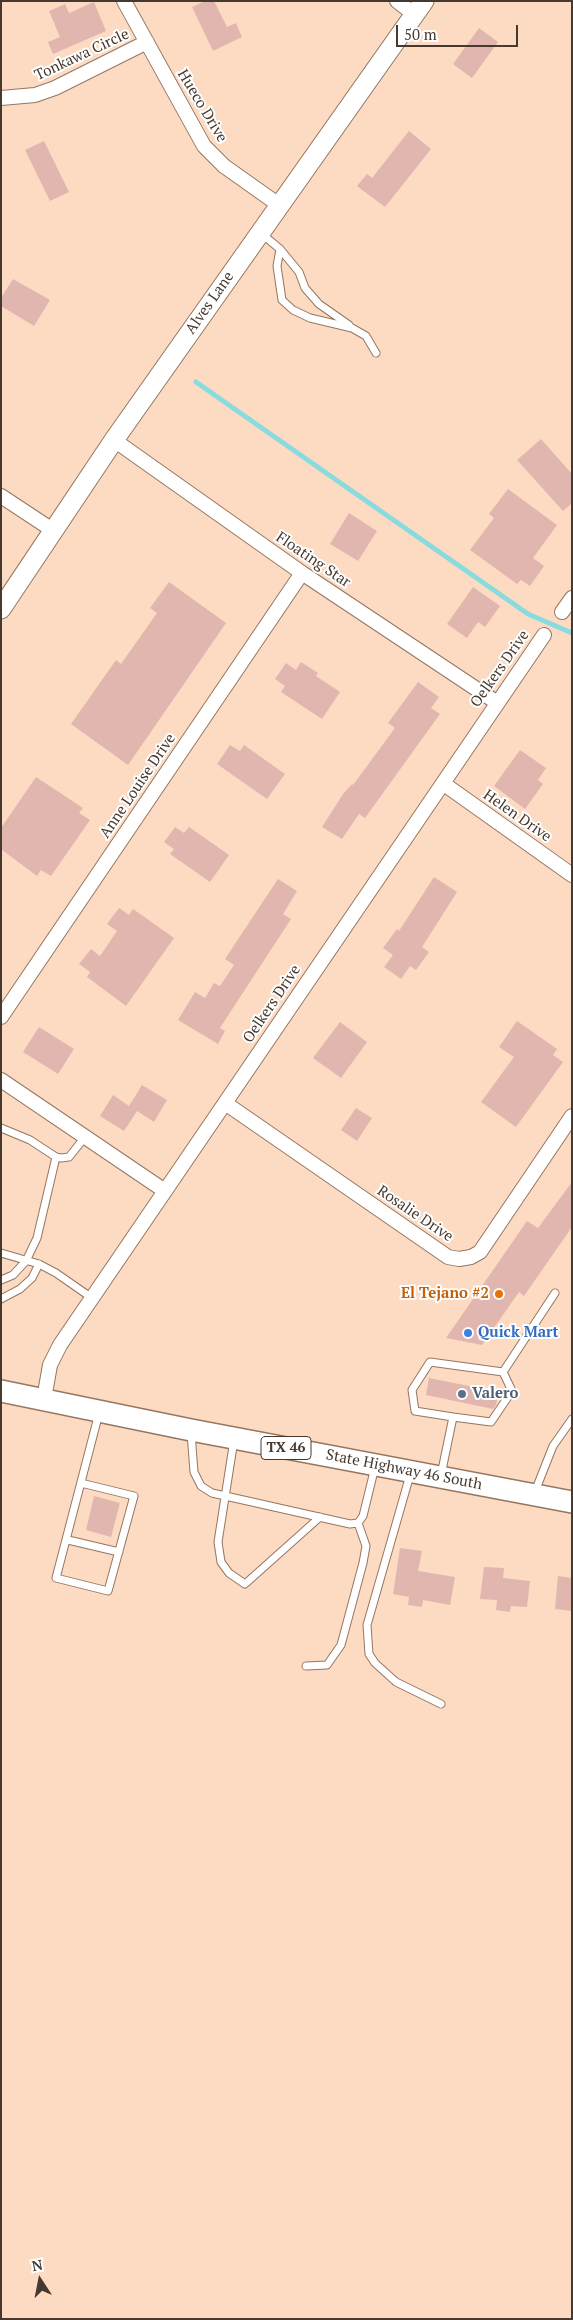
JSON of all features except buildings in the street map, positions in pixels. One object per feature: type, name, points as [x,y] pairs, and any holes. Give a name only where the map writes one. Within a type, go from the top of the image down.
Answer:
[{"type":"main road","name":"State Highway 46 South","points":[[1,1391],[191,1430],[572,1502]]},
{"type":"street","name":"Hueco Drive","points":[[124,1],[204,146],[224,166],[279,205]]},
{"type":"street","points":[[396,1],[420,8]]},
{"type":"street","name":"Alves Lane","points":[[1,609],[114,440],[420,8]]},
{"type":"street","name":"Tonkawa Circle","points":[[1,98],[35,95],[55,88],[147,42]]},
{"type":"street","name":"Floating Star","points":[[114,440],[302,573],[496,702]]},
{"type":"street","points":[[1,496],[54,530]]},
{"type":"street","name":"Anne Louise Drive","points":[[1,1017],[302,573]]},
{"type":"street","points":[[562,612],[572,598]]},
{"type":"street","name":"Oelkers Drive","points":[[44,1399],[54,1354],[298,993],[444,784],[496,702],[544,635]]},
{"type":"street","name":"Helen Drive","points":[[444,784],[572,875]]},
{"type":"street","points":[[1,1080],[165,1191]]},
{"type":"street","name":"Rosalie Drive","points":[[225,1103],[448,1257],[459,1259],[471,1257],[480,1252],[572,1116]]},
{"type":"lane","points":[[259,233],[280,249],[299,272],[305,288],[319,304],[366,336],[376,353]]},
{"type":"lane","points":[[280,249],[277,266],[282,300],[293,310],[310,318],[352,328]]},
{"type":"lane","points":[[1,1128],[30,1140],[56,1157],[69,1157],[85,1137]]},
{"type":"lane","points":[[1,1280],[13,1275],[26,1260],[37,1238],[56,1157]]},
{"type":"lane","points":[[1,1253],[39,1264],[56,1273],[92,1298]]},
{"type":"lane","points":[[1,1299],[20,1289],[32,1278],[39,1264]]},
{"type":"lane","points":[[503,1372],[555,1293]]},
{"type":"lane","points":[[430,1362],[503,1372],[512,1391],[490,1422],[415,1411],[412,1390],[430,1362]]},
{"type":"lane","points":[[81,1483],[134,1496],[108,1591],[56,1578],[68,1540],[81,1483],[100,1410]]},
{"type":"lane","points":[[440,1478],[453,1417]]},
{"type":"lane","points":[[534,1494],[553,1446],[572,1419]]},
{"type":"lane","points":[[191,1430],[194,1472],[201,1486],[212,1493],[320,1517],[358,1523]]},
{"type":"lane","points":[[234,1438],[218,1542],[221,1562],[229,1573],[245,1584],[320,1517]]},
{"type":"lane","points":[[358,1523],[364,1516],[375,1465]]},
{"type":"lane","points":[[410,1472],[367,1625],[369,1654],[375,1663],[396,1682],[441,1704]]},
{"type":"lane","points":[[306,1666],[327,1665],[341,1645],[366,1546],[358,1523]]},
{"type":"lane","points":[[68,1540],[119,1552]]},
{"type":"waterway","points":[[196,382],[528,614],[572,633]]},
{"type":"place","name":"El Tejano #2","points":[[499,1294]]},
{"type":"place","name":"Quick Mart","points":[[468,1333]]},
{"type":"place","name":"Valero","points":[[462,1394]]}]
